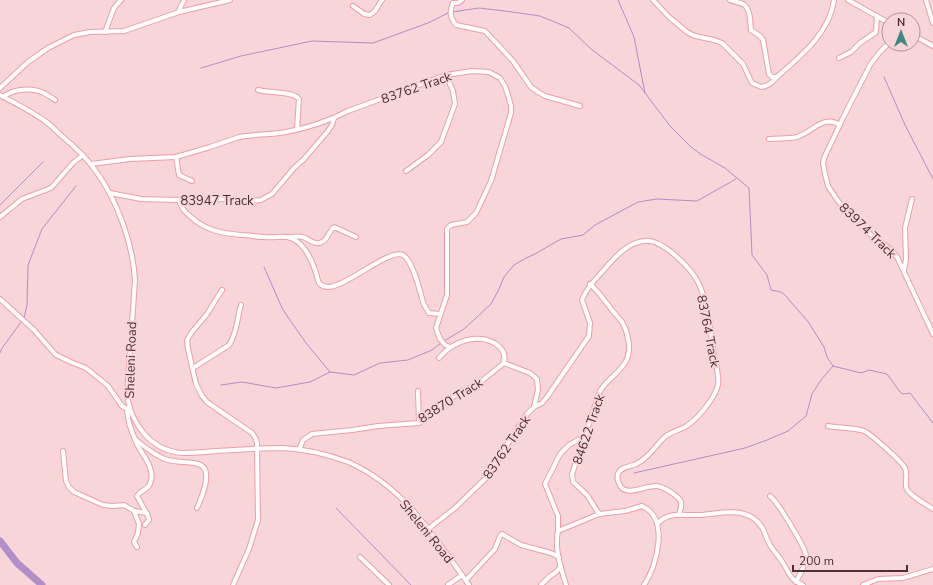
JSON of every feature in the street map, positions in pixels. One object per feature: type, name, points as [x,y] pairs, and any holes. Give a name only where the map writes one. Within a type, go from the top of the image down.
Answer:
[{"type":"street","points":[[105,32],[114,8],[121,0]]},
{"type":"street","points":[[179,12],[184,0]]},
{"type":"street","points":[[0,88],[28,62],[61,41],[74,35],[83,33],[124,31],[179,12],[230,0]]},
{"type":"street","points":[[353,6],[364,14],[370,15],[375,12],[382,0]]},
{"type":"street","points":[[462,0],[458,3],[453,3],[451,9],[450,15],[456,25],[485,31],[513,61],[530,87],[545,96],[580,106]]},
{"type":"street","points":[[653,0],[669,17],[687,32],[722,44],[743,64],[750,82],[760,87],[767,86],[809,48],[832,13],[834,0]]},
{"type":"street","points":[[730,0],[741,3],[746,7],[750,16],[751,30],[763,40],[769,74],[774,78],[778,76]]},
{"type":"street","points":[[848,0],[881,18]]},
{"type":"street","points":[[926,0],[933,23]]},
{"type":"street","points":[[838,58],[846,55],[876,32],[877,16]]},
{"type":"street","points":[[921,39],[933,46]]},
{"type":"street","name":"83974 Track","points":[[881,51],[870,65],[824,158],[823,163],[825,174],[828,186],[838,201],[866,231],[894,252],[904,270],[933,334]]},
{"type":"street","name":"83762 Track","points":[[91,164],[130,159],[176,157],[248,135],[297,130],[334,118],[446,75],[472,71],[489,72],[497,76],[505,86],[510,101],[511,113],[491,181],[476,213],[467,222],[451,225],[447,229],[447,294],[437,324],[438,335],[442,342],[450,347]]},
{"type":"street","points":[[406,171],[428,155],[440,142],[455,104],[454,91],[446,75]]},
{"type":"street","points":[[1,96],[13,91],[31,90],[41,92],[55,100]]},
{"type":"street","points":[[258,90],[273,93],[292,94],[299,99],[297,130]]},
{"type":"street","name":"Sheleni Road","points":[[1,96],[46,121],[83,155],[91,164],[110,193],[126,234],[134,265],[135,280],[127,395],[129,411],[146,436],[172,451],[193,453],[284,448],[314,452],[347,462],[379,479],[411,507],[469,585]]},
{"type":"street","name":"83947 Track","points":[[110,193],[141,200],[226,199],[256,201],[266,198],[272,194],[328,131],[334,118]]},
{"type":"street","points":[[769,139],[796,137],[826,122],[833,121],[840,125]]},
{"type":"street","points":[[0,217],[22,198],[51,188],[72,163],[83,155]]},
{"type":"street","points":[[176,157],[179,175],[192,181]]},
{"type":"street","points":[[904,270],[906,259],[905,228],[912,199]]},
{"type":"street","points":[[179,200],[180,207],[186,214],[204,227],[230,234],[265,237],[303,237],[319,243],[324,241],[334,227],[356,237]]},
{"type":"street","points":[[289,237],[303,247],[313,263],[319,282],[322,286],[327,287],[339,284],[395,255],[402,255],[409,263],[421,293],[423,303],[429,313],[440,314]]},
{"type":"street","name":"83764 Track","points":[[534,406],[542,403],[589,336],[590,323],[582,300],[590,284],[622,251],[635,243],[647,241],[655,243],[672,253],[693,274],[700,285],[712,332],[713,352],[719,380],[717,389],[714,396],[690,424],[667,435],[643,460],[637,464],[621,469],[617,476],[621,488],[625,490],[630,491],[653,486],[668,490],[678,497],[681,502],[679,514]]},
{"type":"street","name":"84622 Track","points":[[590,284],[621,321],[630,348],[629,356],[623,366],[600,391],[574,469],[572,480],[587,495],[599,514]]},
{"type":"street","points":[[222,290],[208,314],[187,340],[196,384],[202,396],[208,402],[252,433],[256,439],[258,520],[249,549],[232,585]]},
{"type":"street","points":[[0,299],[34,330],[56,354],[86,368],[108,386],[122,406],[129,411],[130,426],[147,460],[151,473],[150,484],[144,491],[137,495],[137,498],[147,513],[149,520],[146,525]]},
{"type":"street","points":[[193,368],[229,345],[233,339],[241,305]]},
{"type":"street","points":[[439,358],[450,347],[467,340],[477,339],[490,341],[499,345],[504,354],[504,363]]},
{"type":"street","name":"83762 Track","points":[[428,530],[450,512],[488,476],[527,414],[534,406],[538,390],[537,379],[530,373],[504,363]]},
{"type":"street","name":"83870 Track","points":[[299,450],[304,440],[312,434],[385,425],[419,423],[451,398],[479,383],[504,363]]},
{"type":"street","points":[[418,391],[419,423]]},
{"type":"street","points":[[828,426],[862,430],[874,437],[904,466],[907,476],[907,489],[933,509]]},
{"type":"street","points":[[566,585],[559,557],[557,537],[558,516],[545,484],[560,454],[569,445],[585,436]]},
{"type":"street","points":[[136,440],[155,454],[165,459],[177,462],[199,464],[202,466],[206,473],[205,488],[197,508]]},
{"type":"street","points":[[63,451],[66,481],[69,487],[78,495],[86,497],[97,503],[109,506],[126,506],[134,511],[147,513]]},
{"type":"street","points":[[770,496],[781,508],[806,554],[805,564],[796,582]]},
{"type":"street","points":[[558,531],[599,514],[625,511],[642,506],[648,508],[652,511],[658,523],[658,538],[656,556],[650,574],[644,585]]},
{"type":"street","points":[[134,511],[139,524],[138,533],[134,542],[137,547]]},
{"type":"street","points":[[658,523],[665,517],[679,514],[695,516],[734,512],[751,516],[764,529],[771,547],[781,559],[793,580],[803,585]]},
{"type":"street","points":[[466,580],[495,549],[502,534],[521,546],[551,553],[559,557]]},
{"type":"street","points":[[360,556],[389,585]]},
{"type":"street","points":[[542,585],[561,566]]},
{"type":"street","points":[[862,585],[878,579],[903,578],[933,569]]},
{"type":"street","points":[[448,585],[462,575]]},
{"type":"waterway","points":[[618,0],[634,37],[645,93]]},
{"type":"waterway","points":[[452,12],[479,8],[540,16],[569,28],[591,49],[639,85],[670,126],[691,147],[725,168],[749,188],[752,255],[767,275],[771,290],[781,292],[785,295],[809,323],[824,347],[827,357],[833,366],[861,373],[869,370],[887,374],[900,392],[903,394],[910,393],[933,423]]},
{"type":"waterway","points":[[201,68],[241,56],[312,41],[373,43],[428,23],[448,13]]},
{"type":"waterway","points":[[884,77],[906,127],[933,179]]},
{"type":"waterway","points":[[0,205],[43,162]]},
{"type":"waterway","points":[[444,341],[464,329],[491,304],[504,277],[514,265],[526,258],[561,239],[583,235],[595,225],[638,202],[657,199],[697,201],[736,179]]},
{"type":"waterway","points":[[24,318],[27,305],[28,265],[42,229],[76,186]]},
{"type":"waterway","points":[[264,267],[283,310],[306,343],[330,372],[354,375],[380,363],[408,360],[432,350],[441,343]]},
{"type":"waterway","points":[[0,353],[22,321]]},
{"type":"waterway","points":[[634,473],[745,448],[788,431],[806,416],[812,394],[833,366]]},
{"type":"waterway","points":[[221,385],[242,382],[276,388],[310,382],[330,372]]},
{"type":"waterway","points":[[336,508],[411,585]]},
{"type":"waterway","points":[[0,541],[17,563],[42,585]]}]
